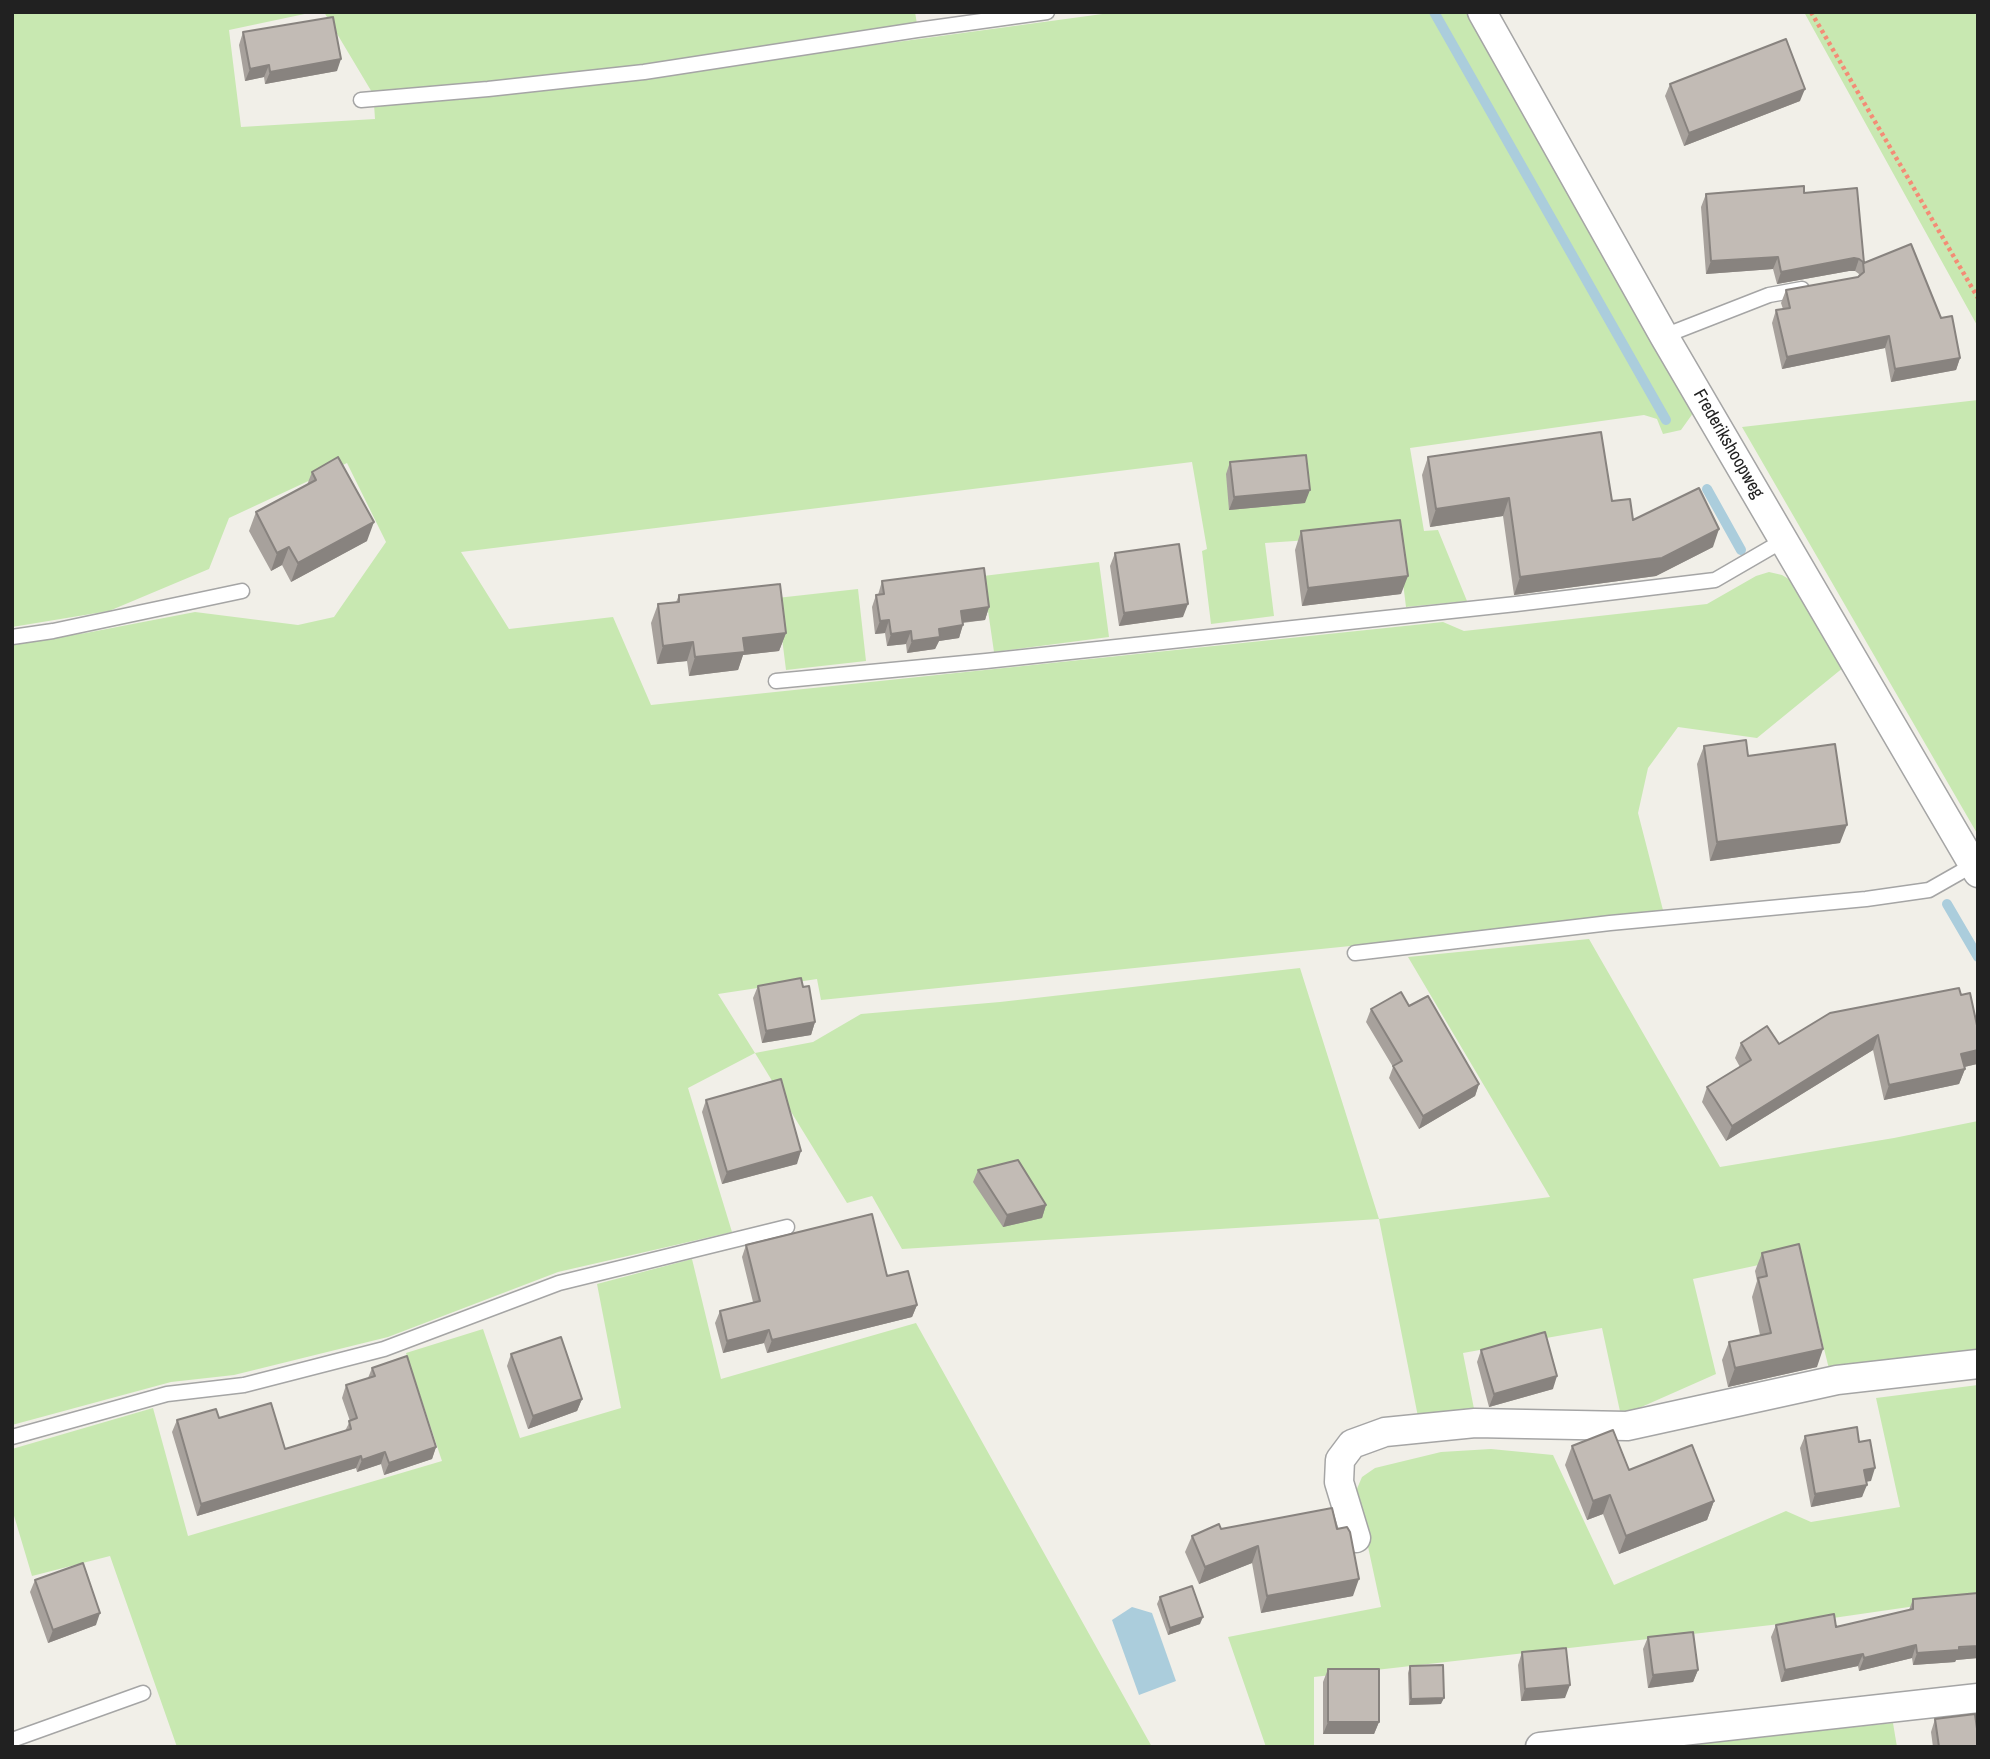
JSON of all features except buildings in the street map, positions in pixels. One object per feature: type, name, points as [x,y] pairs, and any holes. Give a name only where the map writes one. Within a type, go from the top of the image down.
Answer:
[{"type":"street","name":"Frederikshoopweg","points":[[1482,12],[1664,336],[1975,869]]},
{"type":"street","points":[[1356,1538],[1339,1482],[1340,1460],[1352,1444],[1385,1432],[1475,1423],[1627,1426],[1837,1380],[1978,1364]]},
{"type":"street","points":[[1539,1747],[1978,1698]]},
{"type":"lane","points":[[361,100],[644,72],[1047,12]]},
{"type":"lane","points":[[1664,336],[1769,295],[1810,287]]},
{"type":"lane","points":[[776,681],[1000,660],[1715,580],[1784,540]]},
{"type":"lane","points":[[12,637],[242,591]]},
{"type":"lane","points":[[1356,953],[1610,923],[1866,899],[1929,890],[1975,869]]},
{"type":"lane","points":[[12,1437],[167,1394],[244,1385],[384,1349],[559,1283],[787,1227]]},
{"type":"lane","points":[[12,1740],[143,1693]]},
{"type":"path","points":[[1811,12],[1978,298]]},
{"type":"green space","points":[[12,12],[314,12],[229,30],[241,127],[375,119],[374,104],[662,74],[1117,12],[1469,12],[1696,409],[1681,430],[1663,434],[1657,419],[1644,415],[1410,448],[1424,531],[1438,530],[1467,601],[1406,607],[1397,534],[1265,543],[1274,616],[1211,624],[1202,551],[1207,549],[1192,462],[461,552],[509,629],[613,617],[651,705],[1443,622],[1464,631],[1707,604],[1756,576],[1769,572],[1792,581],[1844,667],[1757,738],[1678,727],[1648,768],[1638,813],[1664,914],[821,1000],[817,979],[718,994],[755,1053],[688,1088],[732,1232],[558,1272],[388,1337],[234,1375],[171,1382],[12,1425],[12,643],[86,633],[195,612],[298,625],[334,617],[386,542],[347,463],[229,518],[209,569],[109,611],[12,627]]},
{"type":"green space","points":[[324,12],[915,12],[917,24],[643,66],[373,94]]},
{"type":"green space","points":[[1804,12],[1978,12],[1978,327]]},
{"type":"green space","points":[[1978,400],[1978,835],[1742,427]]},
{"type":"green space","points":[[1099,562],[1109,637],[994,652],[983,576]]},
{"type":"green space","points":[[858,589],[866,661],[786,670],[777,598]]},
{"type":"green space","points":[[1589,939],[1720,1167],[1978,1121],[1978,1367],[1833,1385],[1801,1256],[1693,1279],[1716,1374],[1621,1416],[1602,1328],[1463,1353],[1476,1419],[1420,1427],[1379,1219],[1550,1197],[1408,957]]},
{"type":"green space","points":[[1300,968],[1379,1219],[902,1249],[872,1196],[847,1203],[755,1053],[813,1042],[861,1014],[1000,1002]]},
{"type":"green space","points":[[692,1259],[721,1379],[916,1323],[1152,1747],[177,1747],[110,1556],[32,1576],[12,1509],[12,1449],[153,1408],[188,1536],[442,1461],[406,1353],[483,1329],[520,1438],[621,1408],[597,1284]]},
{"type":"green space","points":[[1978,1385],[1978,1597],[1833,1618],[1314,1677],[1314,1747],[1266,1747],[1228,1637],[1381,1607],[1356,1491],[1362,1477],[1375,1468],[1441,1452],[1491,1449],[1553,1455],[1614,1585],[1786,1511],[1811,1522],[1900,1507],[1876,1398]]},
{"type":"green space","points":[[1893,1723],[1897,1747],[1655,1747]]},
{"type":"water","points":[[1132,1607],[1152,1613],[1176,1681],[1139,1695],[1112,1620]]},
{"type":"waterway","points":[[1434,12],[1666,420]]},
{"type":"waterway","points":[[1707,489],[1741,550]]},
{"type":"waterway","points":[[1947,904],[1978,957]]}]
